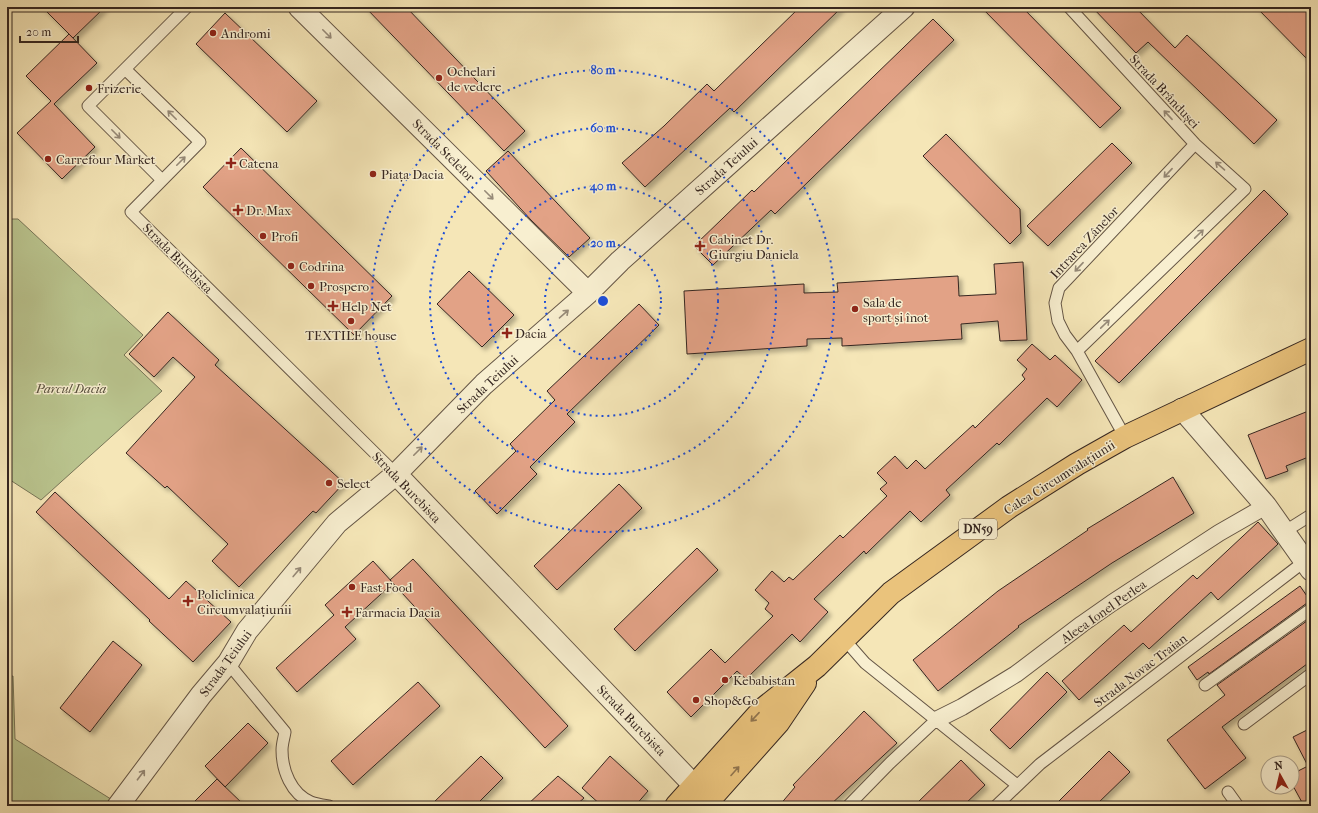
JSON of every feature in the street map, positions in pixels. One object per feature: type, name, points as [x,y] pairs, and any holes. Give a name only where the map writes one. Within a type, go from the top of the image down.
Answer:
[{"type":"main road","name":"Calea Circumvalațiunii","points":[[676,806],[702,797],[763,709],[817,666],[891,593],[1003,511],[1077,464],[1125,437],[1311,349]]},
{"type":"street","name":"Strada Stelelor","points":[[299,7],[588,293]]},
{"type":"street","name":"Strada Teiului","points":[[118,806],[228,663],[248,631],[337,524],[396,474],[484,384],[588,293],[620,261],[904,7]]},
{"type":"street","points":[[1182,409],[1266,506],[1308,566]]},
{"type":"street","name":"Strada Burebista","points":[[396,474],[702,797]]},
{"type":"street","name":"Aleea Ionel Perlea","points":[[936,720],[962,707],[1016,674],[1082,624],[1219,533],[1266,506]]},
{"type":"lane","points":[[162,180],[88,106],[187,7]]},
{"type":"lane","name":"Strada Brândușei","points":[[1069,7],[1194,144],[1245,188],[1077,352]]},
{"type":"lane","name":"Strada Burebista","points":[[125,69],[200,142],[131,212],[396,474]]},
{"type":"lane","name":"Intrarea Zânelor","points":[[1125,437],[1077,352],[1058,322],[1055,303],[1059,288],[1194,144]]},
{"type":"lane","points":[[1284,532],[1311,515]]},
{"type":"lane","name":"Strada Novac Traian","points":[[996,806],[1017,785],[1052,755],[1308,566]]},
{"type":"lane","points":[[1205,685],[1311,609]]},
{"type":"lane","points":[[844,639],[866,663],[1017,785]]},
{"type":"lane","points":[[228,663],[285,732],[282,749],[283,760],[288,779],[293,788],[309,801],[329,806]]},
{"type":"lane","points":[[1244,724],[1311,674]]},
{"type":"lane","name":"Aleea Ionel Perlea","points":[[848,806],[890,763],[936,720]]},
{"type":"lane","points":[[1228,792],[1238,806]]},
{"type":"green space","name":"Parcul Dacia","points":[[7,219],[18,219],[143,335],[124,355],[162,391],[41,500],[7,478]]},
{"type":"green space","points":[[13,676],[15,739],[114,801],[110,806],[7,806],[7,677]]},
{"type":"building","points":[[42,7],[105,7],[73,38]]},
{"type":"building","points":[[365,7],[406,7],[525,131],[504,151]]},
{"type":"building","points":[[800,7],[842,7],[734,112],[730,108],[645,187],[622,163],[664,126],[707,84],[714,91]]},
{"type":"building","points":[[981,7],[1022,7],[1121,108],[1100,128]]},
{"type":"building","points":[[1092,7],[1135,7],[1175,48],[1187,35],[1277,120],[1254,144],[1148,42],[1136,53]]},
{"type":"building","points":[[1256,7],[1304,7],[1311,14],[1311,63]]},
{"type":"building","points":[[225,13],[317,101],[287,132],[196,44]]},
{"type":"building","points":[[933,19],[954,40],[775,214],[771,210],[713,265],[694,246],[752,190],[754,192]]},
{"type":"building","points":[[69,34],[97,63],[54,104],[95,147],[62,179],[17,133],[51,101],[26,76]]},
{"type":"building","points":[[946,134],[1020,209],[1021,233],[1010,244],[923,156]]},
{"type":"building","points":[[1112,143],[1132,163],[1048,246],[1027,226]]},
{"type":"building","points":[[241,148],[392,296],[354,335],[203,187]]},
{"type":"building","points":[[508,151],[590,238],[569,257],[531,220],[486,171]]},
{"type":"building","points":[[1264,190],[1288,214],[1119,383],[1095,361]]},
{"type":"building","name":"Sala de sport și înot","points":[[1023,262],[1027,340],[1000,341],[998,321],[961,324],[962,339],[842,346],[842,338],[807,339],[807,346],[687,354],[684,291],[804,284],[804,293],[838,292],[837,283],[958,276],[959,296],[996,294],[994,264]]},
{"type":"building","points":[[469,271],[514,315],[482,347],[437,304]]},
{"type":"building","points":[[639,304],[659,325],[567,414],[575,422],[530,467],[537,474],[497,514],[475,491],[516,451],[510,444],[555,400],[547,391]]},
{"type":"building","points":[[168,312],[219,360],[215,365],[344,483],[316,513],[313,511],[239,587],[212,561],[228,544],[167,486],[165,488],[126,453],[195,377],[173,357],[154,377],[129,354]]},
{"type":"building","points":[[1032,344],[1050,360],[1055,355],[1082,380],[1057,407],[1047,398],[999,445],[997,443],[946,490],[950,495],[921,522],[910,511],[866,554],[864,551],[814,599],[828,612],[800,642],[792,634],[746,679],[737,671],[691,717],[667,692],[711,649],[725,663],[773,616],[765,609],[769,603],[755,590],[772,571],[784,582],[789,577],[793,580],[840,535],[843,538],[887,496],[880,489],[887,483],[877,473],[895,456],[907,469],[916,460],[925,469],[973,425],[975,428],[1025,379],[1022,375],[1027,369],[1017,360]]},
{"type":"building","points":[[1311,410],[1311,456],[1286,466],[1288,471],[1266,479],[1248,435]]},
{"type":"building","points":[[1173,477],[1194,513],[1112,563],[1018,626],[1019,627],[938,691],[913,660],[998,591],[1088,530],[1087,529]]},
{"type":"building","points":[[619,484],[642,508],[557,590],[534,566]]},
{"type":"building","points":[[55,492],[169,599],[186,581],[231,622],[193,662],[36,512]]},
{"type":"building","points":[[1258,522],[1278,544],[1218,600],[1211,592],[1149,649],[1143,643],[1079,700],[1062,681],[1124,625],[1131,632],[1193,575],[1197,579]]},
{"type":"building","points":[[697,548],[718,570],[635,651],[614,629]]},
{"type":"building","points":[[413,559],[568,726],[545,748],[390,580]]},
{"type":"building","points":[[373,561],[393,583],[345,627],[356,639],[297,692],[276,668],[334,615],[325,605]]},
{"type":"building","points":[[1300,586],[1311,602],[1307,603],[1209,674],[1208,672],[1197,680],[1188,667]]},
{"type":"building","points":[[1311,618],[1311,661],[1222,727],[1246,758],[1205,789],[1167,740],[1225,695],[1217,685]]},
{"type":"building","points":[[113,641],[142,665],[90,732],[60,708]]},
{"type":"building","points":[[1047,672],[1067,692],[1010,749],[990,730]]},
{"type":"building","points":[[418,682],[440,706],[353,785],[331,761]]},
{"type":"building","points":[[864,711],[897,743],[829,806],[779,806],[795,787],[793,785]]},
{"type":"building","points":[[248,723],[268,743],[225,787],[205,766]]},
{"type":"building","points":[[1311,728],[1311,806],[1304,806],[1298,795],[1300,795],[1300,770],[1308,766],[1293,737]]},
{"type":"building","points":[[1109,751],[1130,772],[1095,806],[1054,806]]},
{"type":"building","points":[[481,756],[503,778],[475,806],[430,806]]},
{"type":"building","points":[[610,756],[648,791],[635,806],[602,806],[582,788]]},
{"type":"building","points":[[961,760],[985,785],[963,806],[914,806]]},
{"type":"building","points":[[558,776],[584,798],[575,806],[526,806]]},
{"type":"building","points":[[217,779],[245,806],[190,806]]},
{"type":"place","name":"Andromi","points":[[213,33]]},
{"type":"place","name":"Ochelari de vedere","points":[[439,78]]},
{"type":"place","name":"Frizerie","points":[[89,88]]},
{"type":"place","name":"Carrefour Market","points":[[48,159]]},
{"type":"place","name":"Catena","points":[[231,163]]},
{"type":"place","name":"Piața Dacia","points":[[373,174]]},
{"type":"place","name":"Dr. Max","points":[[238,210]]},
{"type":"place","name":"Profi","points":[[263,236]]},
{"type":"place","name":"Cabinet Dr. Giurgiu Daniela","points":[[700,246]]},
{"type":"place","name":"Codrina","points":[[291,266]]},
{"type":"place","name":"Prospero","points":[[311,286]]},
{"type":"place","name":"Help Net","points":[[333,306]]},
{"type":"place","name":"Sala de sport și înot","points":[[855,309]]},
{"type":"place","name":"TEXTILE house","points":[[351,321]]},
{"type":"place","name":"Dacia","points":[[507,333]]},
{"type":"place","name":"Select","points":[[329,483]]},
{"type":"place","name":"Fast Food","points":[[352,587]]},
{"type":"place","name":"Policlinica Circumvalațiunii","points":[[188,601]]},
{"type":"place","name":"Farmacia Dacia","points":[[347,612]]},
{"type":"place","name":"Kebabistan","points":[[725,680]]},
{"type":"place","name":"Shop&Go","points":[[696,700]]}]
